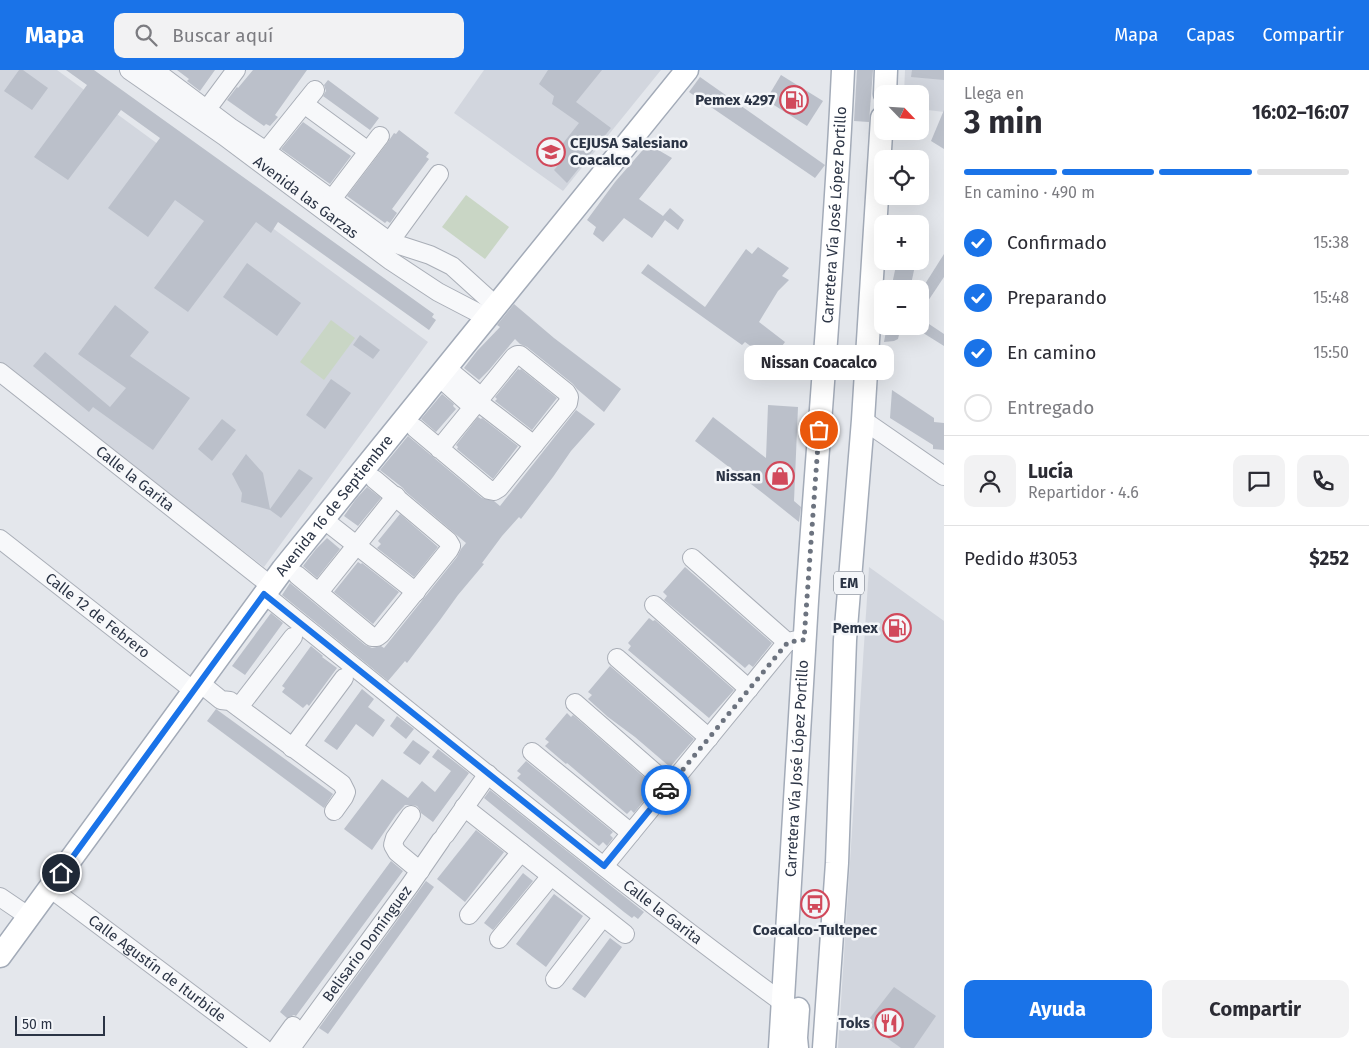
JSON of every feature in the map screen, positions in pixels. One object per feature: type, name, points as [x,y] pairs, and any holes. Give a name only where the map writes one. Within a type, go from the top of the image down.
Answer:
[{"type":"main road","name":"Avenida 16 de Septiembre","points":[[0,956],[267,590],[490,311],[687,70]]},
{"type":"main road","name":"Carretera Vía José López Portillo","points":[[780,1048],[796,640],[832,262],[843,70]]},
{"type":"main road","points":[[885,85],[886,70]]},
{"type":"main road","name":"EM","points":[[824,1048],[837,863],[846,632],[863,420],[881,140]]},
{"type":"main road","points":[[797,1048],[802,905],[808,816],[808,771],[837,394],[832,262]]},
{"type":"street","name":"Avenida las Garzas","points":[[129,70],[227,131],[385,248],[430,256],[443,260],[452,266],[490,311]]},
{"type":"street","name":"Avenida las Garzas","points":[[154,70],[207,109],[227,131],[266,151],[332,199],[385,248],[438,292],[490,311]]},
{"type":"street","points":[[207,109],[236,70]]},
{"type":"street","points":[[266,151],[309,97],[368,151]]},
{"type":"street","points":[[332,199],[380,136]]},
{"type":"street","points":[[385,248],[439,174]]},
{"type":"street","points":[[415,428],[489,490],[494,491],[499,488],[568,403],[569,397],[566,392],[517,355],[439,448]]},
{"type":"street","name":"Calle la Garita","points":[[0,372],[267,590],[488,774],[604,866],[782,1002]]},
{"type":"street","points":[[441,372],[466,401],[478,402],[534,445]]},
{"type":"street","points":[[863,420],[944,476]]},
{"type":"street","points":[[298,575],[372,637],[377,637],[381,634],[416,592],[451,546],[448,541],[374,479]]},
{"type":"street","points":[[319,592],[396,496]]},
{"type":"street","points":[[323,519],[416,592]]},
{"type":"street","name":"Calle 12 de Febrero","points":[[0,539],[221,700],[235,704],[342,784],[346,792],[334,811]]},
{"type":"street","points":[[604,866],[749,689],[796,640],[692,558]]},
{"type":"street","points":[[654,606],[749,689]]},
{"type":"street","points":[[235,704],[293,637]]},
{"type":"street","points":[[617,658],[709,738]]},
{"type":"street","points":[[292,748],[344,678]]},
{"type":"street","points":[[575,703],[670,786]]},
{"type":"street","points":[[532,752],[631,833]]},
{"type":"street","name":"Belisario Domínguez","points":[[277,1048],[416,868],[443,838],[488,774]]},
{"type":"street","points":[[464,807],[625,934]]},
{"type":"street","points":[[411,815],[395,838],[393,845],[397,852],[416,868]]},
{"type":"street","points":[[469,915],[521,852]]},
{"type":"street","name":"Belisario Domínguez","points":[[291,1048],[416,868]]},
{"type":"street","points":[[499,939],[551,876]]},
{"type":"street","name":"Calle Agustín de Iturbide","points":[[50,888],[263,1048]]},
{"type":"street","points":[[0,897],[28,916]]},
{"type":"street","points":[[555,979],[603,917]]},
{"type":"shaded area","points":[[0,70],[57,70],[428,342],[264,567],[0,363]]},
{"type":"shaded area","name":"CEJUSA Salesiano Coacalco","points":[[484,70],[661,70],[563,191],[454,113]]},
{"type":"shaded area","points":[[905,70],[944,70],[944,112],[929,110],[929,85],[904,85]]},
{"type":"shaded area","points":[[869,567],[944,621],[944,1048],[838,1048]]},
{"type":"green space","points":[[466,195],[509,227],[485,259],[442,227]]},
{"type":"green space","points":[[331,320],[355,338],[324,380],[300,362]]},
{"type":"building","points":[[19,70],[23,70],[48,88],[32,110],[4,91]]},
{"type":"building","points":[[66,70],[94,70],[434,314],[432,317],[436,320],[429,330],[278,222],[271,233],[256,222],[188,312],[154,288],[204,221],[175,200],[148,237],[108,208],[160,138],[121,110],[68,180],[34,157],[87,85]]},
{"type":"building","points":[[177,70],[215,70],[200,91]]},
{"type":"building","points":[[253,70],[307,70],[275,115],[278,117],[270,126],[266,124],[264,126],[227,100]]},
{"type":"building","points":[[548,70],[602,70],[576,102],[611,128],[567,183],[554,170],[561,162],[553,156],[579,123],[552,104],[554,96],[539,84]]},
{"type":"building","points":[[857,70],[873,70],[869,122],[854,121]]},
{"type":"building","points":[[912,70],[944,70],[944,80],[911,77]]},
{"type":"building","name":"Pemex 4297","points":[[781,75],[823,101],[807,126],[766,100]]},
{"type":"building","points":[[700,77],[825,165],[815,178],[689,92]]},
{"type":"building","points":[[328,80],[379,118],[370,130],[323,96],[326,91],[324,85]]},
{"type":"building","points":[[944,110],[944,149],[931,141]]},
{"type":"building","points":[[303,122],[351,156],[330,184],[281,149]]},
{"type":"building","points":[[399,130],[429,153],[426,157],[429,159],[392,209],[397,213],[390,223],[387,221],[385,223],[347,196],[394,133],[396,134]]},
{"type":"building","points":[[648,144],[672,158],[639,199],[663,216],[670,208],[684,220],[678,230],[665,220],[652,238],[624,218],[603,242],[593,234],[596,227],[587,220],[615,182]]},
{"type":"building","points":[[758,247],[789,268],[782,276],[789,280],[778,291],[759,322],[785,342],[777,353],[793,365],[787,373],[745,342],[742,345],[641,273],[648,264],[705,307],[746,249],[752,254]]},
{"type":"building","points":[[944,254],[944,277],[929,300],[928,280]]},
{"type":"building","points":[[247,263],[301,303],[277,336],[223,297]]},
{"type":"building","points":[[895,270],[914,270],[912,280],[893,280]]},
{"type":"building","points":[[514,304],[554,338],[621,389],[604,412],[573,384],[515,339],[479,380],[464,368],[500,327],[497,325]]},
{"type":"building","points":[[115,305],[149,332],[130,356],[190,398],[153,450],[93,407],[89,412],[33,366],[45,352],[110,407],[126,388],[78,354]]},
{"type":"building","points":[[929,324],[944,334],[944,346],[926,335],[929,335]]},
{"type":"building","points":[[360,335],[380,350],[373,359],[353,345]]},
{"type":"building","points":[[885,335],[899,335],[898,339],[894,341],[884,342]]},
{"type":"building","points":[[518,369],[521,369],[557,398],[532,430],[495,401],[497,399],[495,397]]},
{"type":"building","points":[[331,379],[351,393],[325,429],[306,415]]},
{"type":"building","points":[[892,390],[934,418],[934,422],[944,423],[944,450],[933,449],[933,445],[890,418]]},
{"type":"building","points":[[442,394],[454,404],[453,406],[456,409],[436,432],[421,419]]},
{"type":"building","points":[[768,405],[798,407],[794,501],[801,507],[799,522],[695,441],[713,417],[766,458]]},
{"type":"building","points":[[576,410],[595,424],[571,451],[521,519],[519,517],[502,536],[482,563],[484,564],[407,663],[405,661],[388,681],[282,595],[290,583],[365,645],[372,648],[381,646],[384,648],[457,557],[466,543],[380,470],[408,436],[482,498],[494,501],[500,506]]},
{"type":"building","points":[[478,417],[482,418],[518,446],[493,479],[457,449],[456,445]]},
{"type":"building","points":[[222,419],[236,430],[212,461],[198,449]]},
{"type":"building","points":[[246,454],[263,473],[270,509],[299,469],[313,478],[281,518],[270,510],[241,502],[242,493],[232,474]]},
{"type":"building","points":[[367,487],[381,498],[358,526],[344,516]]},
{"type":"building","points":[[400,514],[438,547],[414,577],[377,548],[381,544],[378,541]]},
{"type":"building","points":[[327,538],[340,549],[317,578],[303,566]]},
{"type":"building","points":[[358,562],[362,563],[399,592],[373,624],[334,592]]},
{"type":"building","points":[[685,567],[772,643],[753,667],[749,664],[745,668],[664,600],[667,596],[663,592]]},
{"type":"building","points":[[271,613],[283,623],[245,675],[232,666]]},
{"type":"building","points":[[649,618],[653,621],[655,620],[734,690],[709,718],[628,650],[631,646],[628,643]]},
{"type":"building","points":[[311,646],[337,668],[309,706],[307,704],[303,708],[282,692],[285,688],[282,686]]},
{"type":"building","points":[[610,666],[694,739],[670,767],[588,699],[592,695],[588,692]]},
{"type":"building","points":[[362,689],[374,699],[368,707],[385,720],[373,737],[356,724],[337,750],[324,741]]},
{"type":"building","points":[[216,709],[333,794],[324,808],[207,721]]},
{"type":"building","points":[[567,713],[571,717],[573,715],[653,785],[651,787],[653,789],[634,813],[631,810],[627,814],[545,746],[549,742],[545,739]]},
{"type":"building","points":[[397,716],[414,729],[406,739],[390,726]]},
{"type":"building","points":[[413,740],[430,752],[420,765],[403,753]]},
{"type":"building","points":[[438,749],[469,773],[433,822],[421,813],[417,806],[405,805],[372,850],[344,829],[382,779],[408,798],[422,781],[435,792],[451,771],[432,757]]},
{"type":"building","points":[[526,761],[613,832],[610,835],[613,838],[607,846],[603,842],[599,846],[517,778],[521,774],[517,771]]},
{"type":"building","points":[[490,790],[644,912],[638,919],[634,916],[632,918],[624,912],[484,798]]},
{"type":"building","points":[[476,830],[504,852],[465,902],[437,879]]},
{"type":"building","points":[[391,861],[403,871],[296,1016],[287,1018],[280,1012]]},
{"type":"building","points":[[523,873],[533,881],[493,930],[484,923]]},
{"type":"building","points":[[426,881],[434,887],[328,1034],[319,1028]]},
{"type":"building","points":[[554,894],[583,916],[546,967],[516,944]]},
{"type":"building","points":[[610,938],[622,947],[585,998],[572,989]]},
{"type":"building","points":[[894,987],[936,1016],[914,1048],[901,1048],[866,1023]]},
{"type":"way so far","points":[[666,790],[788,642],[804,640],[819,430]]},
{"type":"place","name":"Pemex 4297","points":[[794,100]]},
{"type":"place","name":"CEJUSA Salesiano Coacalco","points":[[551,152]]},
{"type":"place","name":"Nissan Coacalco","points":[[819,430]]},
{"type":"place","name":"Nissan","points":[[780,476]]},
{"type":"place","name":"Pemex","points":[[897,628]]},
{"type":"place","name":"Coacalco-Tultepec","points":[[815,904]]},
{"type":"place","name":"Toks","points":[[889,1023]]},
{"type":"route","points":[[61,873],[264,594],[604,866],[666,790]]}]
